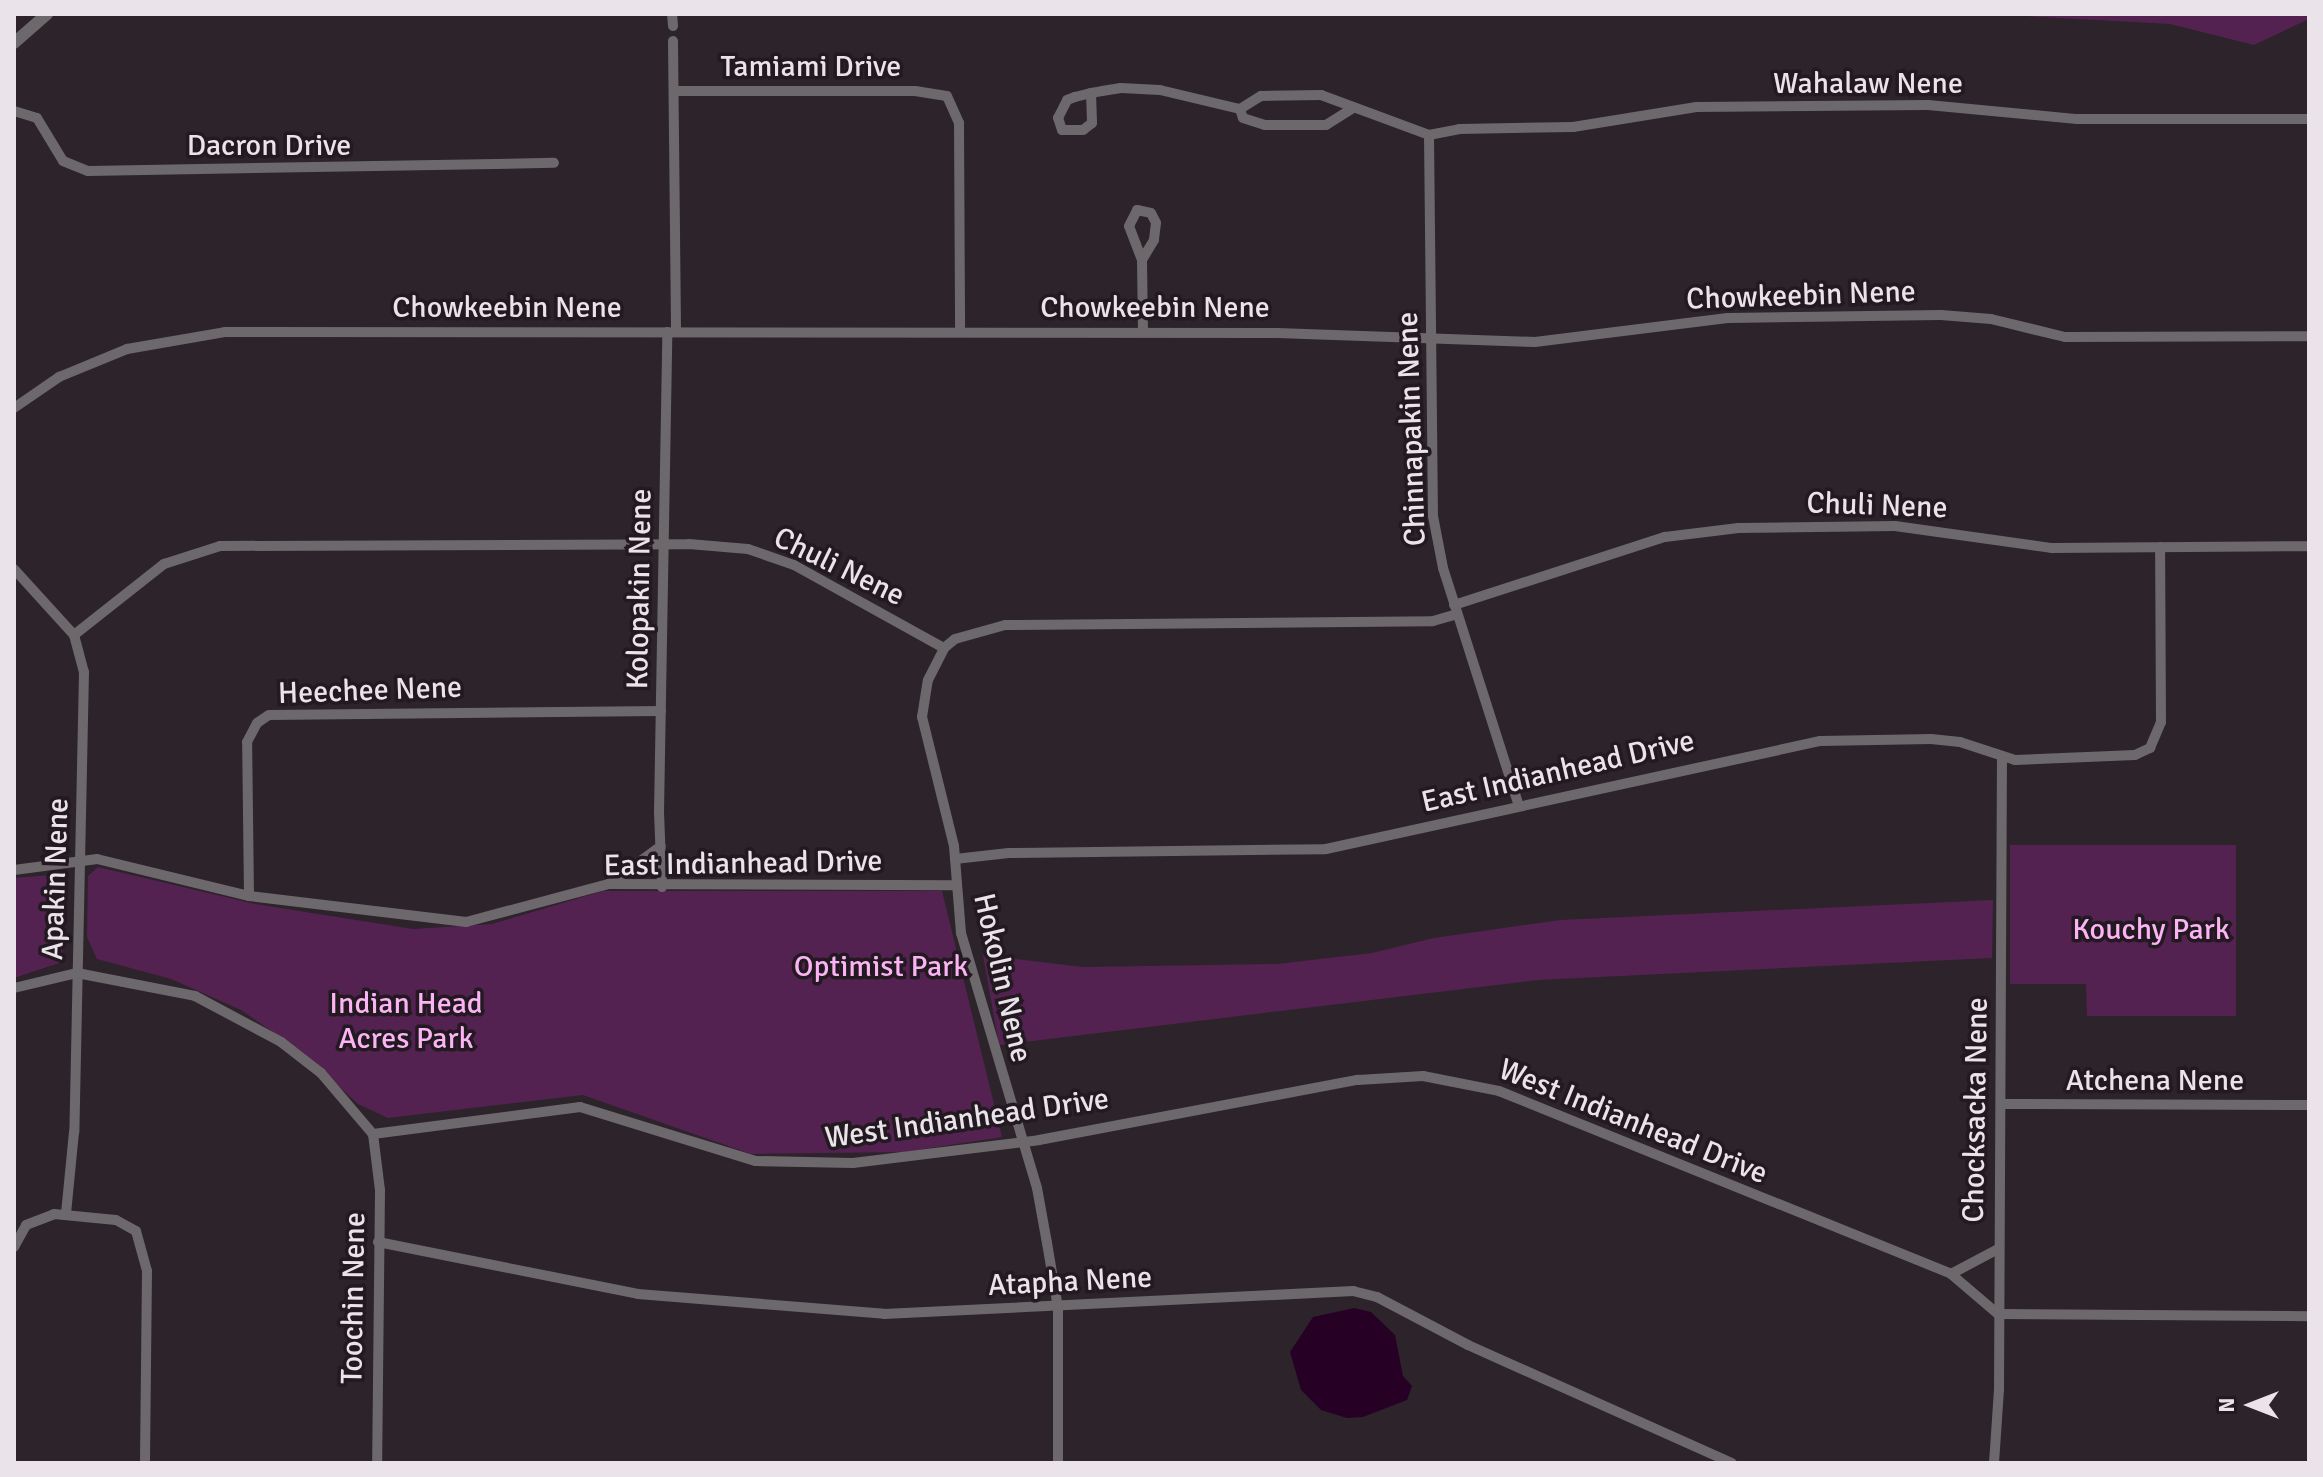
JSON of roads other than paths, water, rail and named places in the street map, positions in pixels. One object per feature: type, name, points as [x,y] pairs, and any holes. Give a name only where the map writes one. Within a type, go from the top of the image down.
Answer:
[{"type":"street","points":[[14,43],[47,14]]},
{"type":"street","name":"Kolopakin Nene","points":[[662,887],[661,711],[671,332],[673,41]]},
{"type":"street","points":[[1091,93],[1160,90],[1240,109],[1253,123],[1326,125],[1352,109]]},
{"type":"street","name":"Tamiami Drive","points":[[674,91],[915,91],[947,96],[959,123],[960,332]]},
{"type":"street","points":[[1240,109],[1261,96],[1321,95],[1429,135]]},
{"type":"street","name":"Wahalaw Nene","points":[[1429,135],[1459,129],[1573,127],[1696,107],[1928,105],[2077,119],[2309,119]]},
{"type":"street","name":"Dacron Drive","points":[[14,111],[37,118],[63,161],[88,171],[554,163]]},
{"type":"street","name":"Chinnapakin Nene","points":[[1429,135],[1433,516],[1455,610],[1519,806]]},
{"type":"street","points":[[1142,260],[1143,332]]},
{"type":"street","name":"Chowkeebin Nene","points":[[14,408],[59,377],[127,349],[225,332],[1143,332],[1573,341],[1728,318],[1941,315],[1991,319],[2065,337],[2309,336]]},
{"type":"street","name":"Chuli Nene","points":[[74,635],[164,564],[210,548],[722,546],[770,555],[944,648],[955,639],[1005,625],[1433,621],[1455,610],[1665,537],[1738,528],[1895,526],[1939,529],[2026,548],[2309,546]]},
{"type":"street","name":"East Indianhead Drive","points":[[955,859],[1009,853],[1326,849],[1820,741],[1945,740],[2002,758],[2117,758],[2150,748],[2158,734],[2160,547]]},
{"type":"street","name":"Apakin Nene","points":[[14,569],[74,635],[84,672],[74,1132],[66,1214]]},
{"type":"street","name":"Hokolin Nene","points":[[944,648],[928,680],[922,717],[955,859],[961,933],[1037,1188],[1058,1308],[1058,1463]]},
{"type":"street","name":"Heechee Nene","points":[[249,896],[247,742],[257,723],[269,715],[661,711]]},
{"type":"street","name":"Chocksacka Nene","points":[[1994,1463],[2002,1104],[2002,758]]},
{"type":"street","points":[[609,884],[661,846]]},
{"type":"street","name":"East Indianhead Drive","points":[[14,870],[97,859],[249,896],[466,922],[609,884],[662,887],[955,885]]},
{"type":"street","points":[[14,988],[77,973],[195,996],[281,1042],[321,1073],[373,1134]]},
{"type":"street","name":"West Indianhead Drive","points":[[373,1134],[568,1107],[599,1110],[782,1164],[904,1159],[1358,1080],[1437,1077],[1499,1091],[1951,1274],[1998,1314]]},
{"type":"street","name":"Atchena Nene","points":[[2002,1104],[2309,1105]]},
{"type":"street","name":"Toochin Nene","points":[[373,1134],[379,1168],[377,1463]]},
{"type":"street","points":[[14,1247],[26,1225],[66,1214],[116,1220],[136,1231],[143,1242],[147,1271],[145,1463]]},
{"type":"street","name":"Atapha Nene","points":[[378,1242],[667,1298],[884,1314],[1058,1308],[1329,1290],[1365,1294],[1732,1463]]},
{"type":"street","points":[[1951,1274],[1998,1249]]},
{"type":"street","points":[[1998,1314],[2309,1316]]},
{"type":"park label","name":"Kouchy Park","points":[[2151,930]]},
{"type":"park label","name":"Optimist Park","points":[[881,967]]},
{"type":"park label","name":"Indian Head Acres Park","points":[[406,1021]]}]
